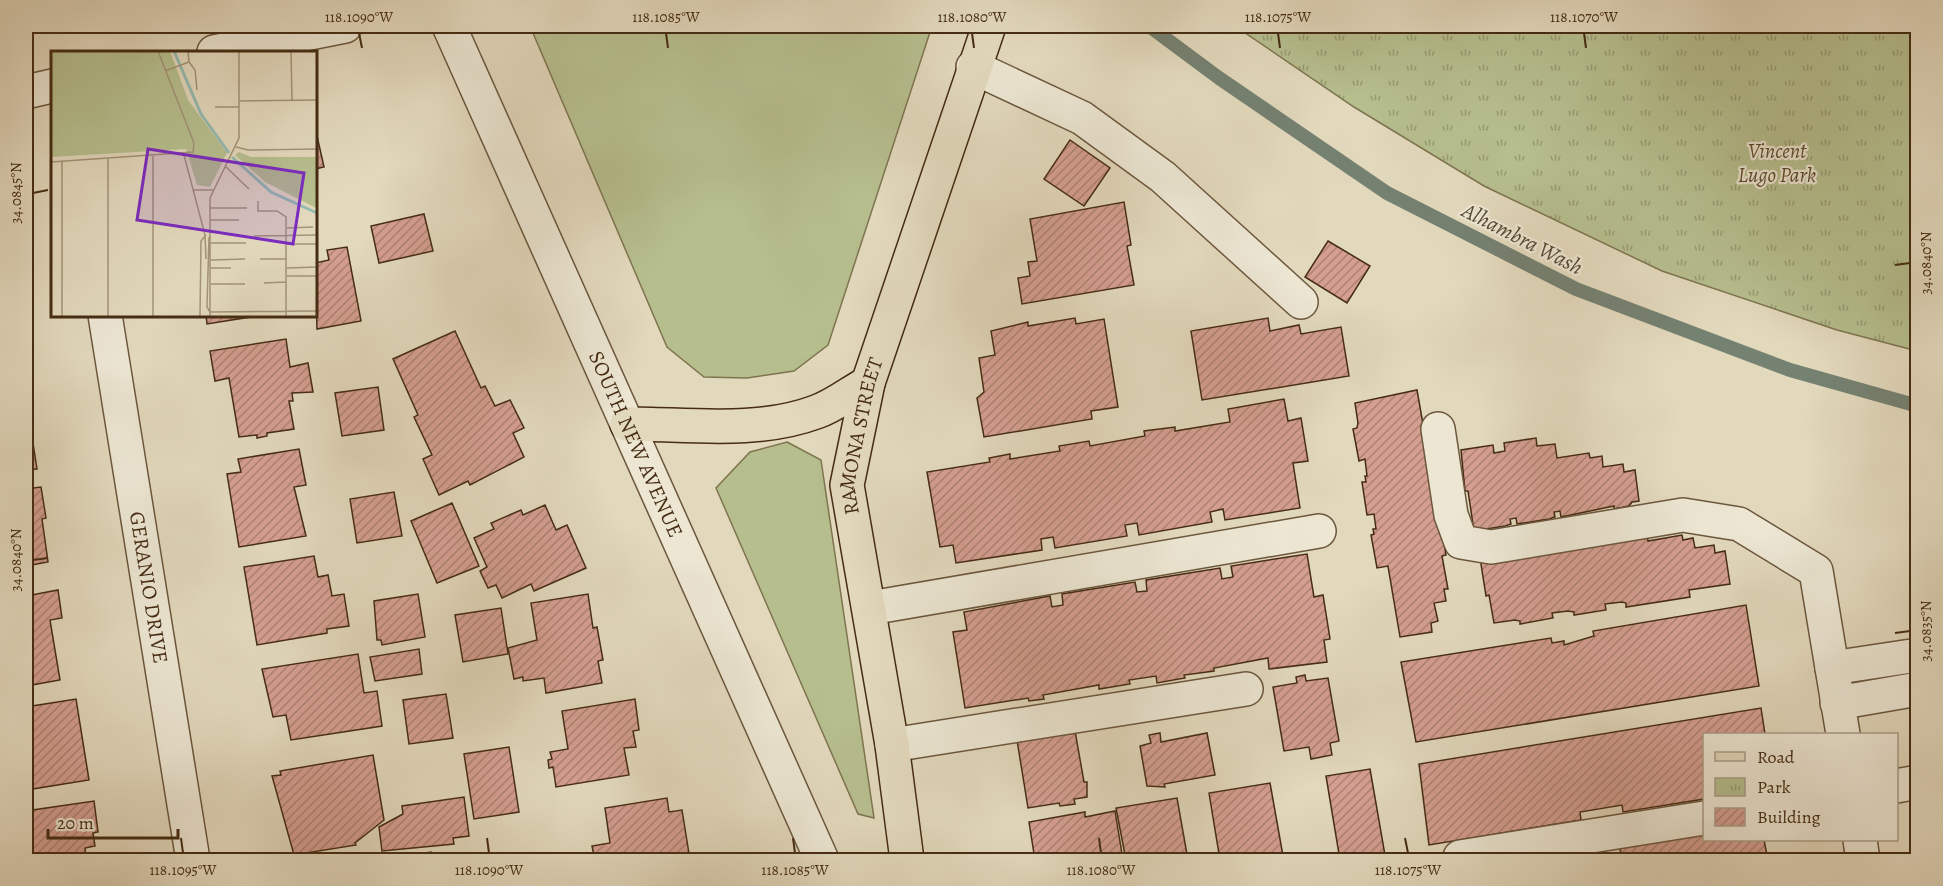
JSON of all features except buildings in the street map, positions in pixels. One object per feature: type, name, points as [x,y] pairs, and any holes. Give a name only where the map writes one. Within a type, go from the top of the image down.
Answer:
[{"type":"main road","name":"RAMONA STREET","points":[[907,861],[892,745],[847,485],[868,382],[973,67],[989,26]]},
{"type":"main road","points":[[627,424],[747,425],[794,418],[817,412],[868,382]]},
{"type":"street","points":[[219,51],[345,26]]},
{"type":"street","name":"SOUTH NEW AVENUE","points":[[449,26],[822,861]]},
{"type":"street","points":[[973,67],[1082,118],[1163,177],[1301,302]]},
{"type":"street","points":[[26,92],[51,86]]},
{"type":"street","name":"GERANIO DRIVE","points":[[105,316],[193,861]]},
{"type":"street","points":[[1438,429],[1451,515],[1461,542],[1491,547],[1683,515],[1739,524],[1816,571],[1843,733]]},
{"type":"street","points":[[870,608],[1319,531]]},
{"type":"street","points":[[1832,668],[1917,655]]},
{"type":"street","points":[[1837,703],[1917,688]]},
{"type":"street","points":[[892,745],[1246,689]]},
{"type":"street","points":[[1898,786],[1917,782]]},
{"type":"street","points":[[1460,857],[1703,818]]},
{"type":"street","points":[[1860,841],[1863,861]]},
{"type":"green space","points":[[530,26],[932,26],[828,345],[794,371],[747,378],[704,377],[667,347]]},
{"type":"green space","name":"Vincent Lugo Park","points":[[1235,26],[1917,26],[1917,351],[1837,330],[1662,271],[1484,186],[1354,107]]},
{"type":"green space","points":[[787,442],[821,460],[874,818],[858,814],[716,488],[750,452]]},
{"type":"waterway","name":"Alhambra Wash","points":[[1149,26],[1219,78],[1387,193],[1576,289],[1790,370],[1918,406]]}]
